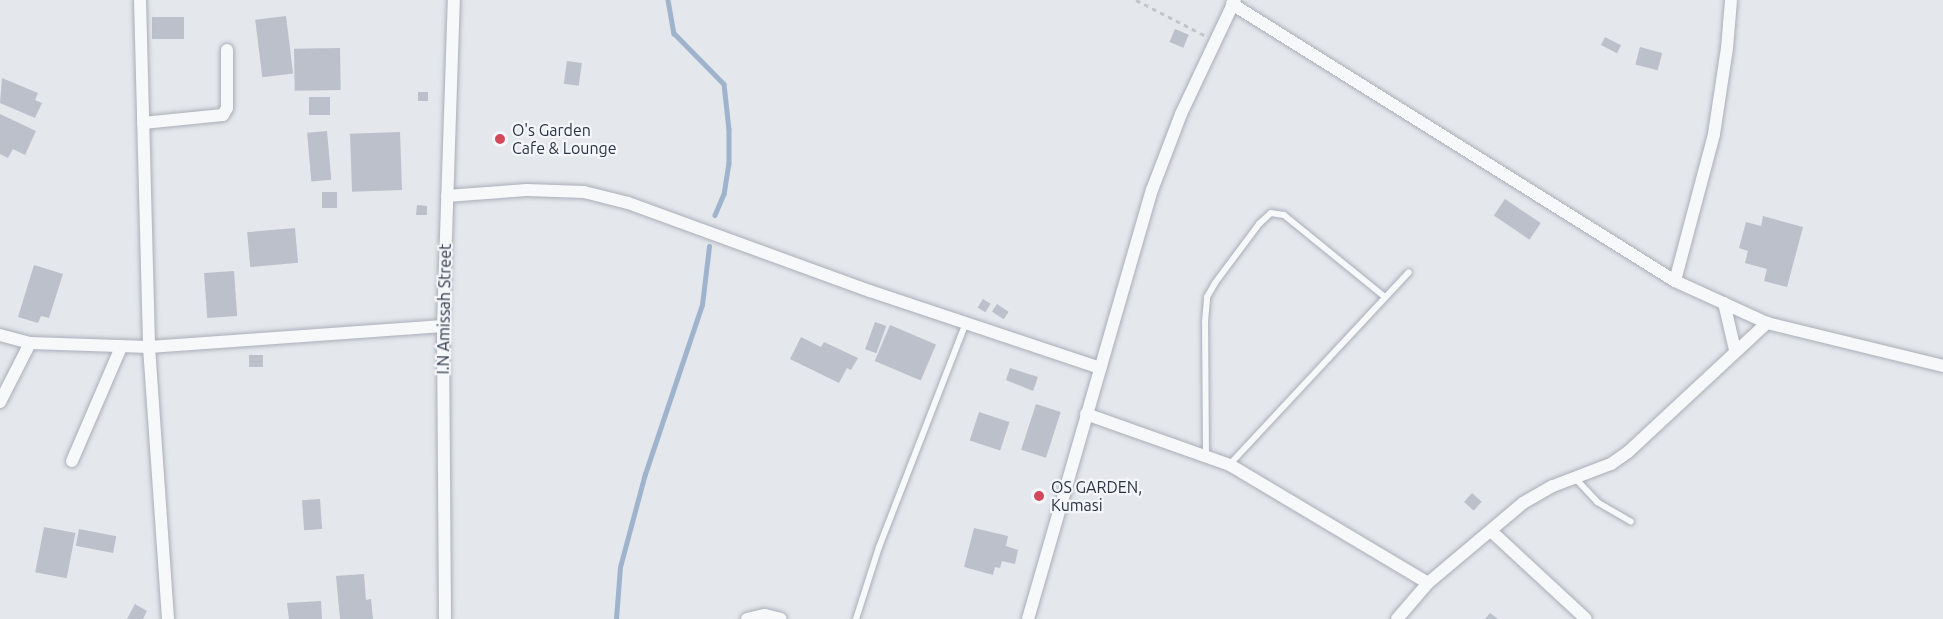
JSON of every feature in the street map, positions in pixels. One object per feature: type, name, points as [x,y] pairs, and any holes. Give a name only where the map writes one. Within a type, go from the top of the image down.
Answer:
[{"type":"street","points":[[140,0],[149,347],[168,619]]},
{"type":"street","name":"I.N Amissah Street","points":[[445,619],[443,326],[454,0]]},
{"type":"street","points":[[1675,281],[1714,134],[1727,48],[1731,0]]},
{"type":"street","points":[[1028,619],[1152,190],[1180,114],[1234,2],[1675,281],[1767,323],[1943,366]]},
{"type":"street","points":[[143,123],[223,115],[227,108],[227,50]]},
{"type":"street","points":[[447,196],[527,190],[584,192],[628,204],[1100,368]]},
{"type":"street","points":[[1724,303],[1735,350]]},
{"type":"street","points":[[1397,619],[1428,582],[1523,503],[1553,486],[1611,464],[1628,452],[1735,350],[1767,323]]},
{"type":"street","points":[[0,335],[30,343],[149,347],[443,326]]},
{"type":"street","points":[[0,402],[30,343]]},
{"type":"street","points":[[72,461],[121,347]]},
{"type":"street","points":[[1086,414],[1206,454],[1230,465],[1428,582]]},
{"type":"street","points":[[1491,531],[1586,619]]},
{"type":"street","points":[[747,619],[765,615],[780,619]]},
{"type":"lane","points":[[1206,454],[1205,322],[1207,297],[1215,283],[1271,213],[1284,215],[1385,297]]},
{"type":"lane","points":[[1230,465],[1408,272]]},
{"type":"lane","points":[[856,619],[879,547],[966,323]]},
{"type":"lane","points":[[1574,478],[1597,502],[1631,522]]},
{"type":"path","points":[[1136,0],[1215,41]]},
{"type":"building","points":[[286,16],[293,74],[262,77],[255,20]]},
{"type":"building","points":[[152,17],[184,17],[184,39],[152,39]]},
{"type":"building","points":[[1175,29],[1189,35],[1183,48],[1170,42]]},
{"type":"building","points":[[1605,37],[1621,45],[1617,53],[1601,45]]},
{"type":"building","points":[[1640,47],[1662,53],[1658,70],[1635,64]]},
{"type":"building","points":[[340,48],[341,90],[295,91],[294,49]]},
{"type":"building","points":[[567,61],[582,63],[579,86],[564,84]]},
{"type":"building","points":[[2,78],[38,93],[35,100],[42,103],[35,118],[0,103]]},
{"type":"building","points":[[418,92],[428,92],[428,101],[418,101]]},
{"type":"building","points":[[309,97],[330,97],[330,115],[309,115]]},
{"type":"building","points":[[0,114],[36,131],[25,155],[13,149],[8,158],[0,154]]},
{"type":"building","points":[[327,131],[331,180],[311,182],[307,133]]},
{"type":"building","points":[[400,132],[402,190],[352,192],[350,134]]},
{"type":"building","points":[[322,192],[337,192],[337,208],[322,208]]},
{"type":"building","points":[[1505,199],[1541,223],[1529,240],[1494,216]]},
{"type":"building","points":[[417,205],[427,206],[427,215],[416,215]]},
{"type":"building","points":[[1763,216],[1803,227],[1787,287],[1764,281],[1767,269],[1745,263],[1748,251],[1739,248],[1746,222],[1761,226]]},
{"type":"building","points":[[295,228],[298,263],[250,267],[247,232]]},
{"type":"building","points":[[34,265],[63,274],[49,318],[41,316],[38,323],[18,317]]},
{"type":"building","points":[[234,271],[237,316],[207,318],[204,273]]},
{"type":"building","points":[[983,299],[991,304],[985,312],[978,307]]},
{"type":"building","points":[[997,304],[1009,312],[1004,319],[992,311]]},
{"type":"building","points":[[875,322],[886,326],[876,353],[865,349]]},
{"type":"building","points":[[890,325],[936,345],[921,380],[875,361]]},
{"type":"building","points":[[801,337],[821,347],[824,342],[858,358],[851,370],[847,368],[839,383],[790,359]]},
{"type":"building","points":[[249,355],[263,355],[263,367],[249,367]]},
{"type":"building","points":[[1010,368],[1038,377],[1033,391],[1006,380]]},
{"type":"building","points":[[1036,404],[1061,412],[1046,458],[1021,450]]},
{"type":"building","points":[[979,412],[1009,422],[1000,450],[970,441]]},
{"type":"building","points":[[1472,493],[1482,502],[1474,511],[1464,502]]},
{"type":"building","points":[[320,499],[322,529],[304,530],[302,500]]},
{"type":"building","points":[[44,527],[75,533],[67,578],[35,572]]},
{"type":"building","points":[[974,528],[1008,536],[1006,546],[1018,550],[1015,564],[1002,561],[1000,568],[995,567],[993,575],[964,567]]},
{"type":"building","points":[[79,529],[116,536],[113,553],[76,546]]},
{"type":"building","points":[[364,574],[366,600],[371,599],[373,619],[340,619],[336,576]]},
{"type":"building","points":[[321,601],[322,619],[289,619],[287,603]]},
{"type":"building","points":[[135,604],[147,611],[143,619],[127,619]]},
{"type":"building","points":[[1490,613],[1498,619],[1485,619]]},
{"type":"waterway","points":[[668,0],[674,33],[724,84],[729,129],[729,163],[724,194],[715,215]]},
{"type":"waterway","points":[[616,619],[620,567],[645,474],[702,305],[709,246]]},
{"type":"place","name":"O's Garden Cafe & Lounge","points":[[500,139]]},
{"type":"place","name":"OS GARDEN, Kumasi","points":[[1039,496]]}]
